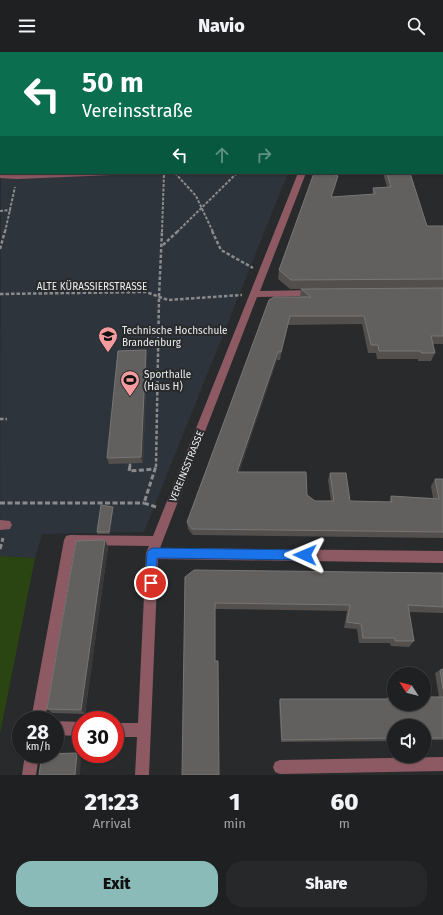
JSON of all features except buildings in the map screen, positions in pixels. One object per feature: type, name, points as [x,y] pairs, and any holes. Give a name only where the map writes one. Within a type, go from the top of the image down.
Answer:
[{"type":"street","points":[[0,176],[17,177],[88,174]]},
{"type":"street","name":"VEREINSSTRASSE","points":[[142,775],[154,547],[302,174]]},
{"type":"street","points":[[255,294],[325,293]]},
{"type":"street","points":[[40,711],[70,540],[154,547],[443,557]]},
{"type":"street","points":[[124,730],[144,730]]},
{"type":"street","points":[[29,775],[31,763]]},
{"type":"street","points":[[280,767],[443,764]]},
{"type":"path","points":[[144,503],[156,469],[159,297],[161,281],[164,174]]},
{"type":"path","points":[[176,174],[196,196],[221,250],[263,274]]},
{"type":"path","points":[[162,245],[236,174]]},
{"type":"path","points":[[0,248],[11,210],[17,177]]},
{"type":"path","points":[[0,211],[11,210]]},
{"type":"path","name":"ALTE KÜRASSIERSTRASSE","points":[[0,294],[146,292],[168,300],[255,294]]},
{"type":"path","points":[[0,419],[7,419]]},
{"type":"path","points":[[130,463],[129,471],[156,469]]},
{"type":"path","points":[[0,503],[144,503],[168,511]]},
{"type":"shaded area","name":"Technische Hochschule Brandenburg","points":[[1,174],[288,174],[144,532],[42,534],[35,558],[0,556]]},
{"type":"green space","points":[[0,556],[35,558],[0,734]]},
{"type":"place","name":"Technische Hochschule Brandenburg","points":[[108,353]]},
{"type":"place","name":"Sporthalle (Haus H)","points":[[130,397]]},
{"type":"route","points":[[151,583],[152,553],[305,555]]}]
